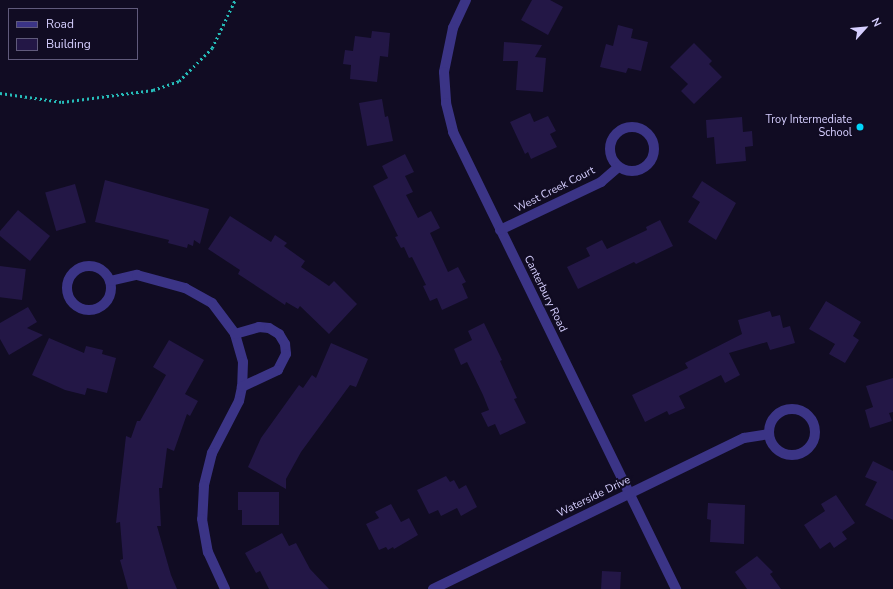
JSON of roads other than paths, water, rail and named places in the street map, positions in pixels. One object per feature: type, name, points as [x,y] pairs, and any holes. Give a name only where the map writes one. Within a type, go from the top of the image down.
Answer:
[{"type":"street","name":"Canterbury Road","points":[[466,0],[453,28],[444,72],[446,103],[455,137],[628,494],[676,589]]},
{"type":"street","points":[[629,127],[636,127],[649,134],[653,141],[654,155],[646,167],[632,172],[618,167],[613,161],[610,147],[616,134],[629,127]]},
{"type":"street","name":"West Creek Court","points":[[500,230],[601,182],[618,167]]},
{"type":"street","points":[[87,265],[101,269],[110,280],[110,295],[107,302],[94,309],[80,308],[69,298],[67,291],[69,277],[80,267],[87,265]]},
{"type":"street","points":[[110,280],[136,275],[185,288],[212,303],[235,334],[243,362],[242,387],[239,401],[212,453],[204,486],[202,519],[208,552],[225,589]]},
{"type":"street","points":[[235,334],[259,327],[269,328],[279,334],[284,344],[286,354],[278,370],[242,387]]},
{"type":"street","points":[[792,409],[799,410],[811,419],[814,433],[809,447],[796,454],[788,454],[775,447],[769,434],[769,426],[778,414],[792,409]]},
{"type":"street","name":"Waterside Drive","points":[[433,589],[744,438],[769,434]]},
{"type":"place","name":"Troy Intermediate School","points":[[860,127]]}]
